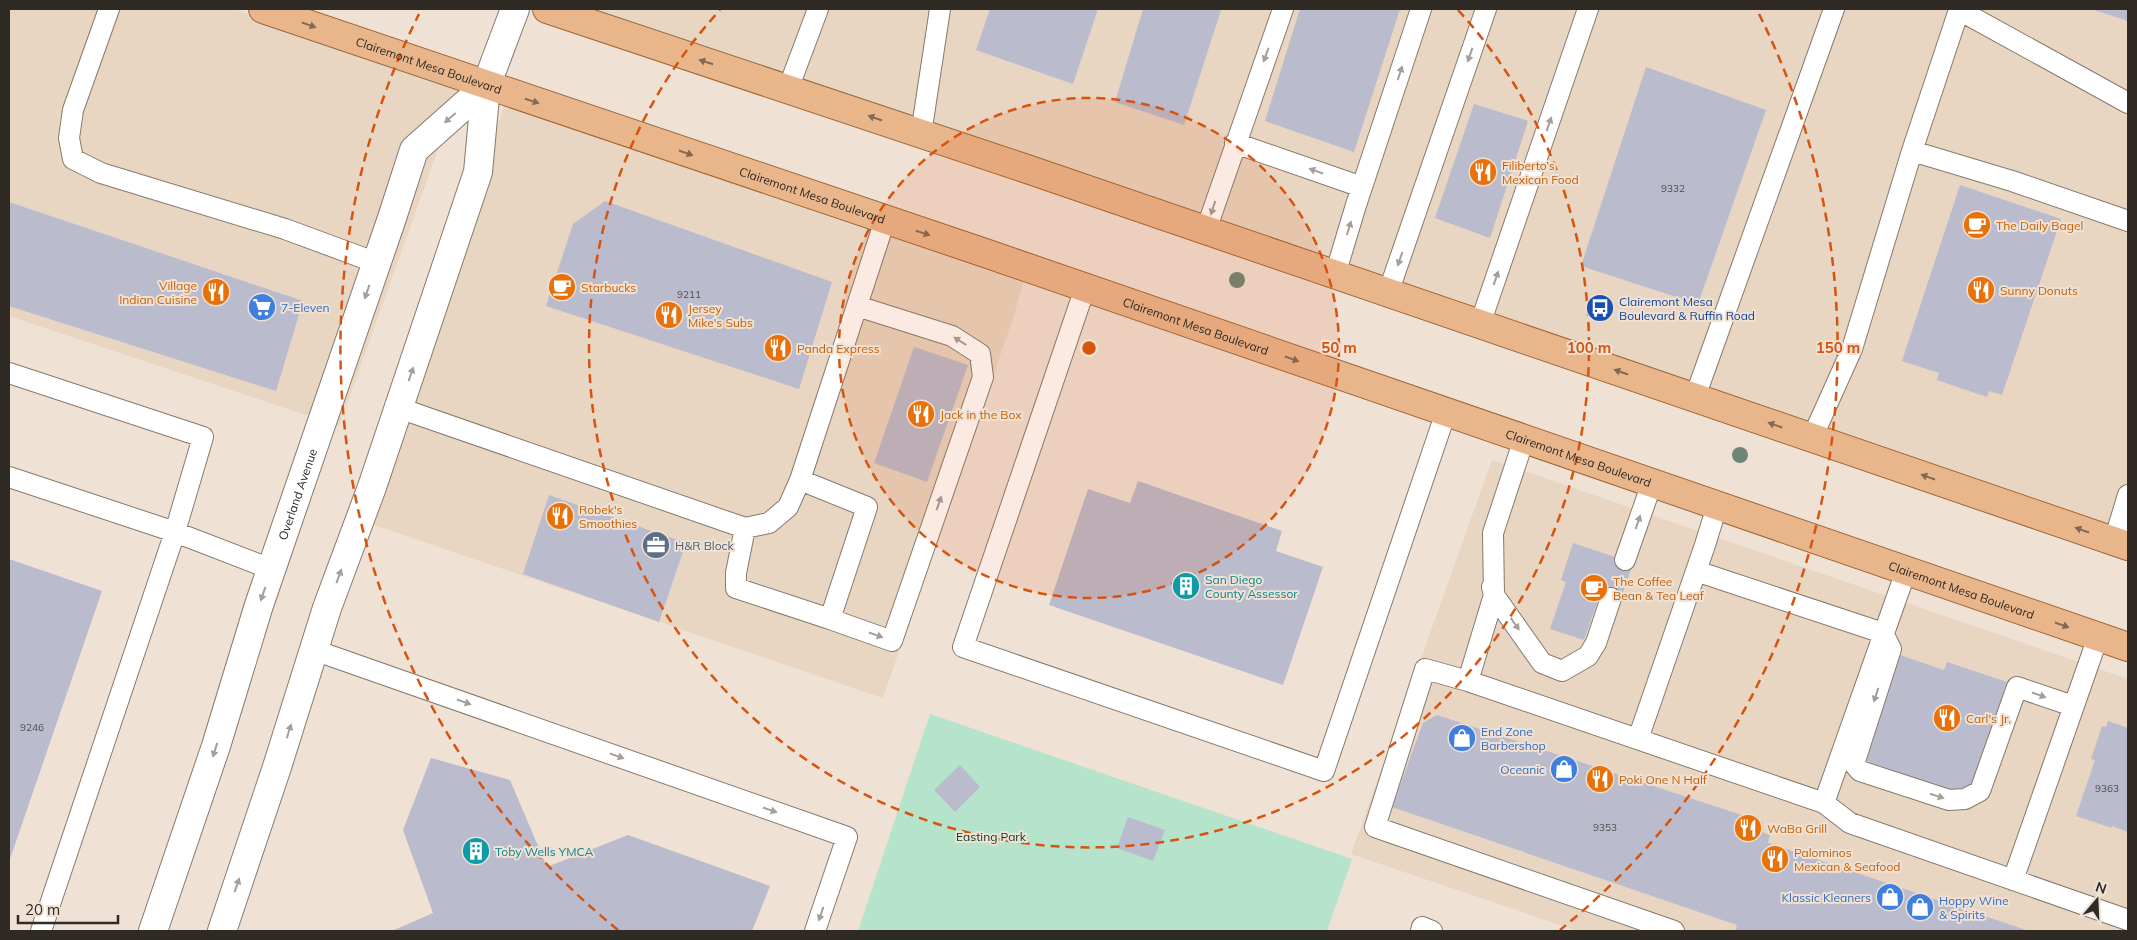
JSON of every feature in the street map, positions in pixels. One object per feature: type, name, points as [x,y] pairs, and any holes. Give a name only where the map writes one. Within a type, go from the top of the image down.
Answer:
[{"type":"main road","name":"Clairemont Mesa Boulevard","points":[[263,9],[1085,288],[2128,647]]},
{"type":"main road","points":[[547,9],[1206,230],[2121,543]]},
{"type":"street","name":"Overland Avenue","points":[[222,931],[277,767],[327,608],[399,408],[478,172],[486,86],[514,9]]},
{"type":"street","name":"Overland Avenue","points":[[153,931],[216,746],[272,569],[414,150],[486,86]]},
{"type":"lane","points":[[109,9],[73,110],[70,138],[73,159],[101,173],[285,229],[377,263]]},
{"type":"lane","points":[[788,89],[818,9]]},
{"type":"lane","points":[[921,134],[940,9]]},
{"type":"lane","points":[[1206,230],[1283,9]]},
{"type":"lane","points":[[1335,274],[1421,9]]},
{"type":"lane","points":[[1388,293],[1486,9]]},
{"type":"lane","points":[[1480,324],[1588,9]]},
{"type":"lane","points":[[1695,397],[1834,9]]},
{"type":"lane","points":[[1812,438],[1852,349],[1912,151],[1959,9],[2128,103]]},
{"type":"lane","points":[[1235,143],[1362,186]]},
{"type":"lane","points":[[1912,151],[2012,181],[2128,221]]},
{"type":"lane","points":[[399,408],[745,528],[769,523],[788,507],[800,480],[885,220]]},
{"type":"lane","points":[[1085,288],[963,647],[1324,771],[1446,412]]},
{"type":"lane","points":[[745,528],[736,573],[736,588],[892,640],[983,377],[980,354],[952,336],[857,306]]},
{"type":"lane","points":[[9,373],[203,438],[175,532],[41,931]]},
{"type":"lane","points":[[1468,681],[1494,595],[1492,533],[1524,439]]},
{"type":"lane","points":[[9,477],[175,532],[272,569]]},
{"type":"lane","points":[[800,480],[867,507],[830,619]]},
{"type":"lane","points":[[1625,560],[1652,483]]},
{"type":"lane","points":[[2121,543],[2128,495]]},
{"type":"lane","points":[[1638,739],[1717,506]]},
{"type":"lane","points":[[1696,571],[1883,633],[1891,649],[1854,764],[1860,771],[1949,800],[1966,799],[1980,792],[2017,687],[2073,706]]},
{"type":"lane","points":[[1824,803],[1906,571]]},
{"type":"lane","points":[[1494,595],[1542,663],[1562,671],[1588,656],[1596,643],[1612,598]]},
{"type":"lane","points":[[2013,880],[2098,637]]},
{"type":"lane","points":[[314,650],[847,836],[815,931]]},
{"type":"lane","points":[[1674,931],[1375,828],[1425,669],[1468,681],[1824,803],[1850,823],[2128,920]]},
{"type":"lane","points":[[1421,931],[1422,927],[1432,931]]},
{"type":"shaded area","points":[[9,9],[233,9],[460,88],[339,426],[9,316]]},
{"type":"shaded area","points":[[584,9],[2128,9],[2128,532]]},
{"type":"shaded area","points":[[505,103],[1025,277],[1014,315],[883,698],[371,524]]},
{"type":"shaded area","points":[[1492,460],[2128,679],[2128,931],[1578,931],[1351,854]]},
{"type":"green space","name":"Easting Park","points":[[930,714],[1352,859],[1327,931],[858,931]]},
{"type":"building","points":[[990,9],[1098,9],[1073,84],[976,50]]},
{"type":"building","points":[[1143,9],[1221,10],[1184,125],[1115,102]]},
{"type":"building","points":[[1300,9],[1400,9],[1354,152],[1265,121]]},
{"type":"building","points":[[2091,9],[2128,9],[2128,21]]},
{"type":"building","points":[[1646,67],[1766,110],[1698,304],[1581,266]]},
{"type":"building","points":[[1474,104],[1528,121],[1490,238],[1435,218]]},
{"type":"building","name":"Sunny Donuts","points":[[1960,185],[2061,219],[2002,395],[1989,391],[1987,397],[1937,380],[1939,373],[1902,361]]},
{"type":"building","points":[[605,201],[832,282],[799,389],[546,306],[573,224]]},
{"type":"building","points":[[9,202],[303,301],[276,391],[9,306]]},
{"type":"building","name":"Jack in the Box","points":[[914,347],[968,365],[927,482],[874,463]]},
{"type":"building","name":"San Diego County Assessor","points":[[1138,481],[1282,531],[1276,551],[1323,567],[1283,685],[1049,605],[1088,489],[1130,503]]},
{"type":"building","points":[[549,495],[686,543],[659,622],[523,574]]},
{"type":"building","name":"The Coffee Bean & Tea Leaf","points":[[1573,543],[1633,563],[1620,601],[1600,595],[1584,640],[1550,629],[1566,582],[1561,580]]},
{"type":"building","points":[[9,559],[102,591],[9,862]]},
{"type":"building","name":"Carl's Jr.","points":[[1900,655],[1944,670],[1947,662],[2007,682],[2002,697],[2021,704],[2009,739],[1990,733],[1968,797],[1863,760]]},
{"type":"building","points":[[1437,715],[1763,822],[1759,831],[1770,835],[1768,843],[2029,931],[1735,931],[1737,925],[1392,807],[1423,723]]},
{"type":"building","points":[[2108,721],[2128,728],[2128,832],[2076,816],[2095,760],[2091,759],[2102,726],[2106,727]]},
{"type":"building","name":"Toby Wells YMCA","points":[[431,758],[510,780],[547,867],[628,835],[770,886],[752,931],[392,931],[433,913],[403,830]]},
{"type":"building","points":[[960,765],[980,787],[955,812],[934,790]]},
{"type":"building","points":[[1128,817],[1165,830],[1153,861],[1117,848]]},
{"type":"place","name":"Filiberto’s Mexican Food","points":[[1483,172]]},
{"type":"place","name":"The Daily Bagel","points":[[1977,225]]},
{"type":"place","name":"Starbucks","points":[[562,287]]},
{"type":"place","name":"Sunny Donuts","points":[[1981,290]]},
{"type":"place","name":"Village Indian Cuisine","points":[[216,292]]},
{"type":"place","name":"7-Eleven","points":[[262,307]]},
{"type":"place","name":"Clairemont Mesa Boulevard & Ruffin Road","points":[[1600,308]]},
{"type":"place","name":"Jersey Mike's Subs","points":[[669,315]]},
{"type":"place","name":"Panda Express","points":[[778,348]]},
{"type":"place","name":"Jack in the Box","points":[[921,414]]},
{"type":"place","name":"Robek's Smoothies","points":[[560,516]]},
{"type":"place","name":"H&R Block","points":[[656,545]]},
{"type":"place","name":"San Diego County Assessor","points":[[1186,586]]},
{"type":"place","name":"The Coffee Bean & Tea Leaf","points":[[1594,588]]},
{"type":"place","name":"Carl's Jr.","points":[[1947,718]]},
{"type":"place","name":"End Zone Barbershop","points":[[1462,738]]},
{"type":"place","name":"Oceanic","points":[[1564,769]]},
{"type":"place","name":"Poki One N Half","points":[[1600,779]]},
{"type":"place","name":"WaBa Grill","points":[[1748,828]]},
{"type":"place","name":"Toby Wells YMCA","points":[[476,851]]},
{"type":"place","name":"Palominos Mexican & Seafood","points":[[1775,859]]},
{"type":"place","name":"Klassic Kleaners","points":[[1890,897]]},
{"type":"place","name":"Hoppy Wine & Spirits","points":[[1920,907]]}]
